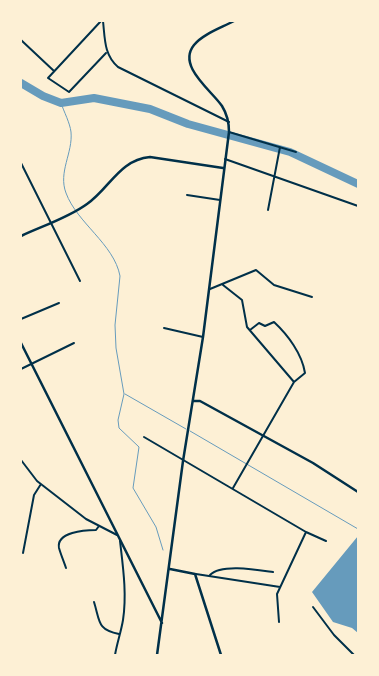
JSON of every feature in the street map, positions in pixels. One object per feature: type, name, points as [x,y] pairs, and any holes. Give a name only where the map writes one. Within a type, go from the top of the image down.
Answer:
[{"type":"street","points":[[102,21],[48,78],[69,92],[106,53]]},
{"type":"street","points":[[102,21],[106,53],[110,60],[118,67],[229,122]]},
{"type":"street","points":[[158,655],[183,461],[210,289],[229,132],[229,122],[222,106],[192,69],[189,57],[194,44],[234,21]]},
{"type":"street","points":[[21,40],[54,71]]},
{"type":"street","points":[[229,132],[296,152]]},
{"type":"street","points":[[268,210],[273,174],[280,147]]},
{"type":"street","points":[[21,236],[86,205],[122,168],[138,158],[150,157],[224,168]]},
{"type":"street","points":[[225,159],[273,174],[358,206]]},
{"type":"street","points":[[21,163],[80,281]]},
{"type":"street","points":[[188,195],[220,200]]},
{"type":"street","points":[[210,289],[256,270],[274,285],[312,298]]},
{"type":"street","points":[[223,285],[242,300],[245,320],[250,330],[294,382]]},
{"type":"street","points":[[21,319],[59,303]]},
{"type":"street","points":[[233,488],[294,382],[305,373],[304,363],[284,331],[274,322],[265,326],[259,323],[250,330]]},
{"type":"street","points":[[164,328],[203,337]]},
{"type":"street","points":[[21,343],[162,623]]},
{"type":"street","points":[[21,369],[31,362],[74,343]]},
{"type":"street","points":[[193,401],[200,401],[313,463],[358,492]]},
{"type":"street","points":[[144,437],[306,532],[326,541]]},
{"type":"street","points":[[21,460],[41,484],[99,526],[117,535]]},
{"type":"street","points":[[23,553],[34,495],[41,484]]},
{"type":"street","points":[[66,568],[59,546],[60,540],[84,530],[96,530],[99,526]]},
{"type":"street","points":[[279,622],[277,594],[306,532]]},
{"type":"street","points":[[115,655],[123,620],[124,575],[120,541]]},
{"type":"street","points":[[210,575],[213,572],[231,568],[274,572]]},
{"type":"street","points":[[170,569],[280,587]]},
{"type":"street","points":[[195,574],[221,655]]},
{"type":"street","points":[[94,602],[101,628],[105,632],[119,634]]},
{"type":"street","points":[[313,607],[334,636],[354,655]]},
{"type":"water","points":[[358,536],[358,633],[352,628],[333,622],[312,592]]},
{"type":"waterway","points":[[21,83],[43,96],[61,103],[94,98],[150,109],[188,124],[290,152],[358,184]]},
{"type":"waterway","points":[[61,103],[71,132],[64,178],[66,193],[78,214],[111,254],[120,276],[115,325],[116,348],[124,394],[118,420],[119,428],[139,447],[133,488],[156,527],[163,550]]},
{"type":"waterway","points":[[125,394],[186,429]]},
{"type":"waterway","points":[[190,431],[358,529]]}]
